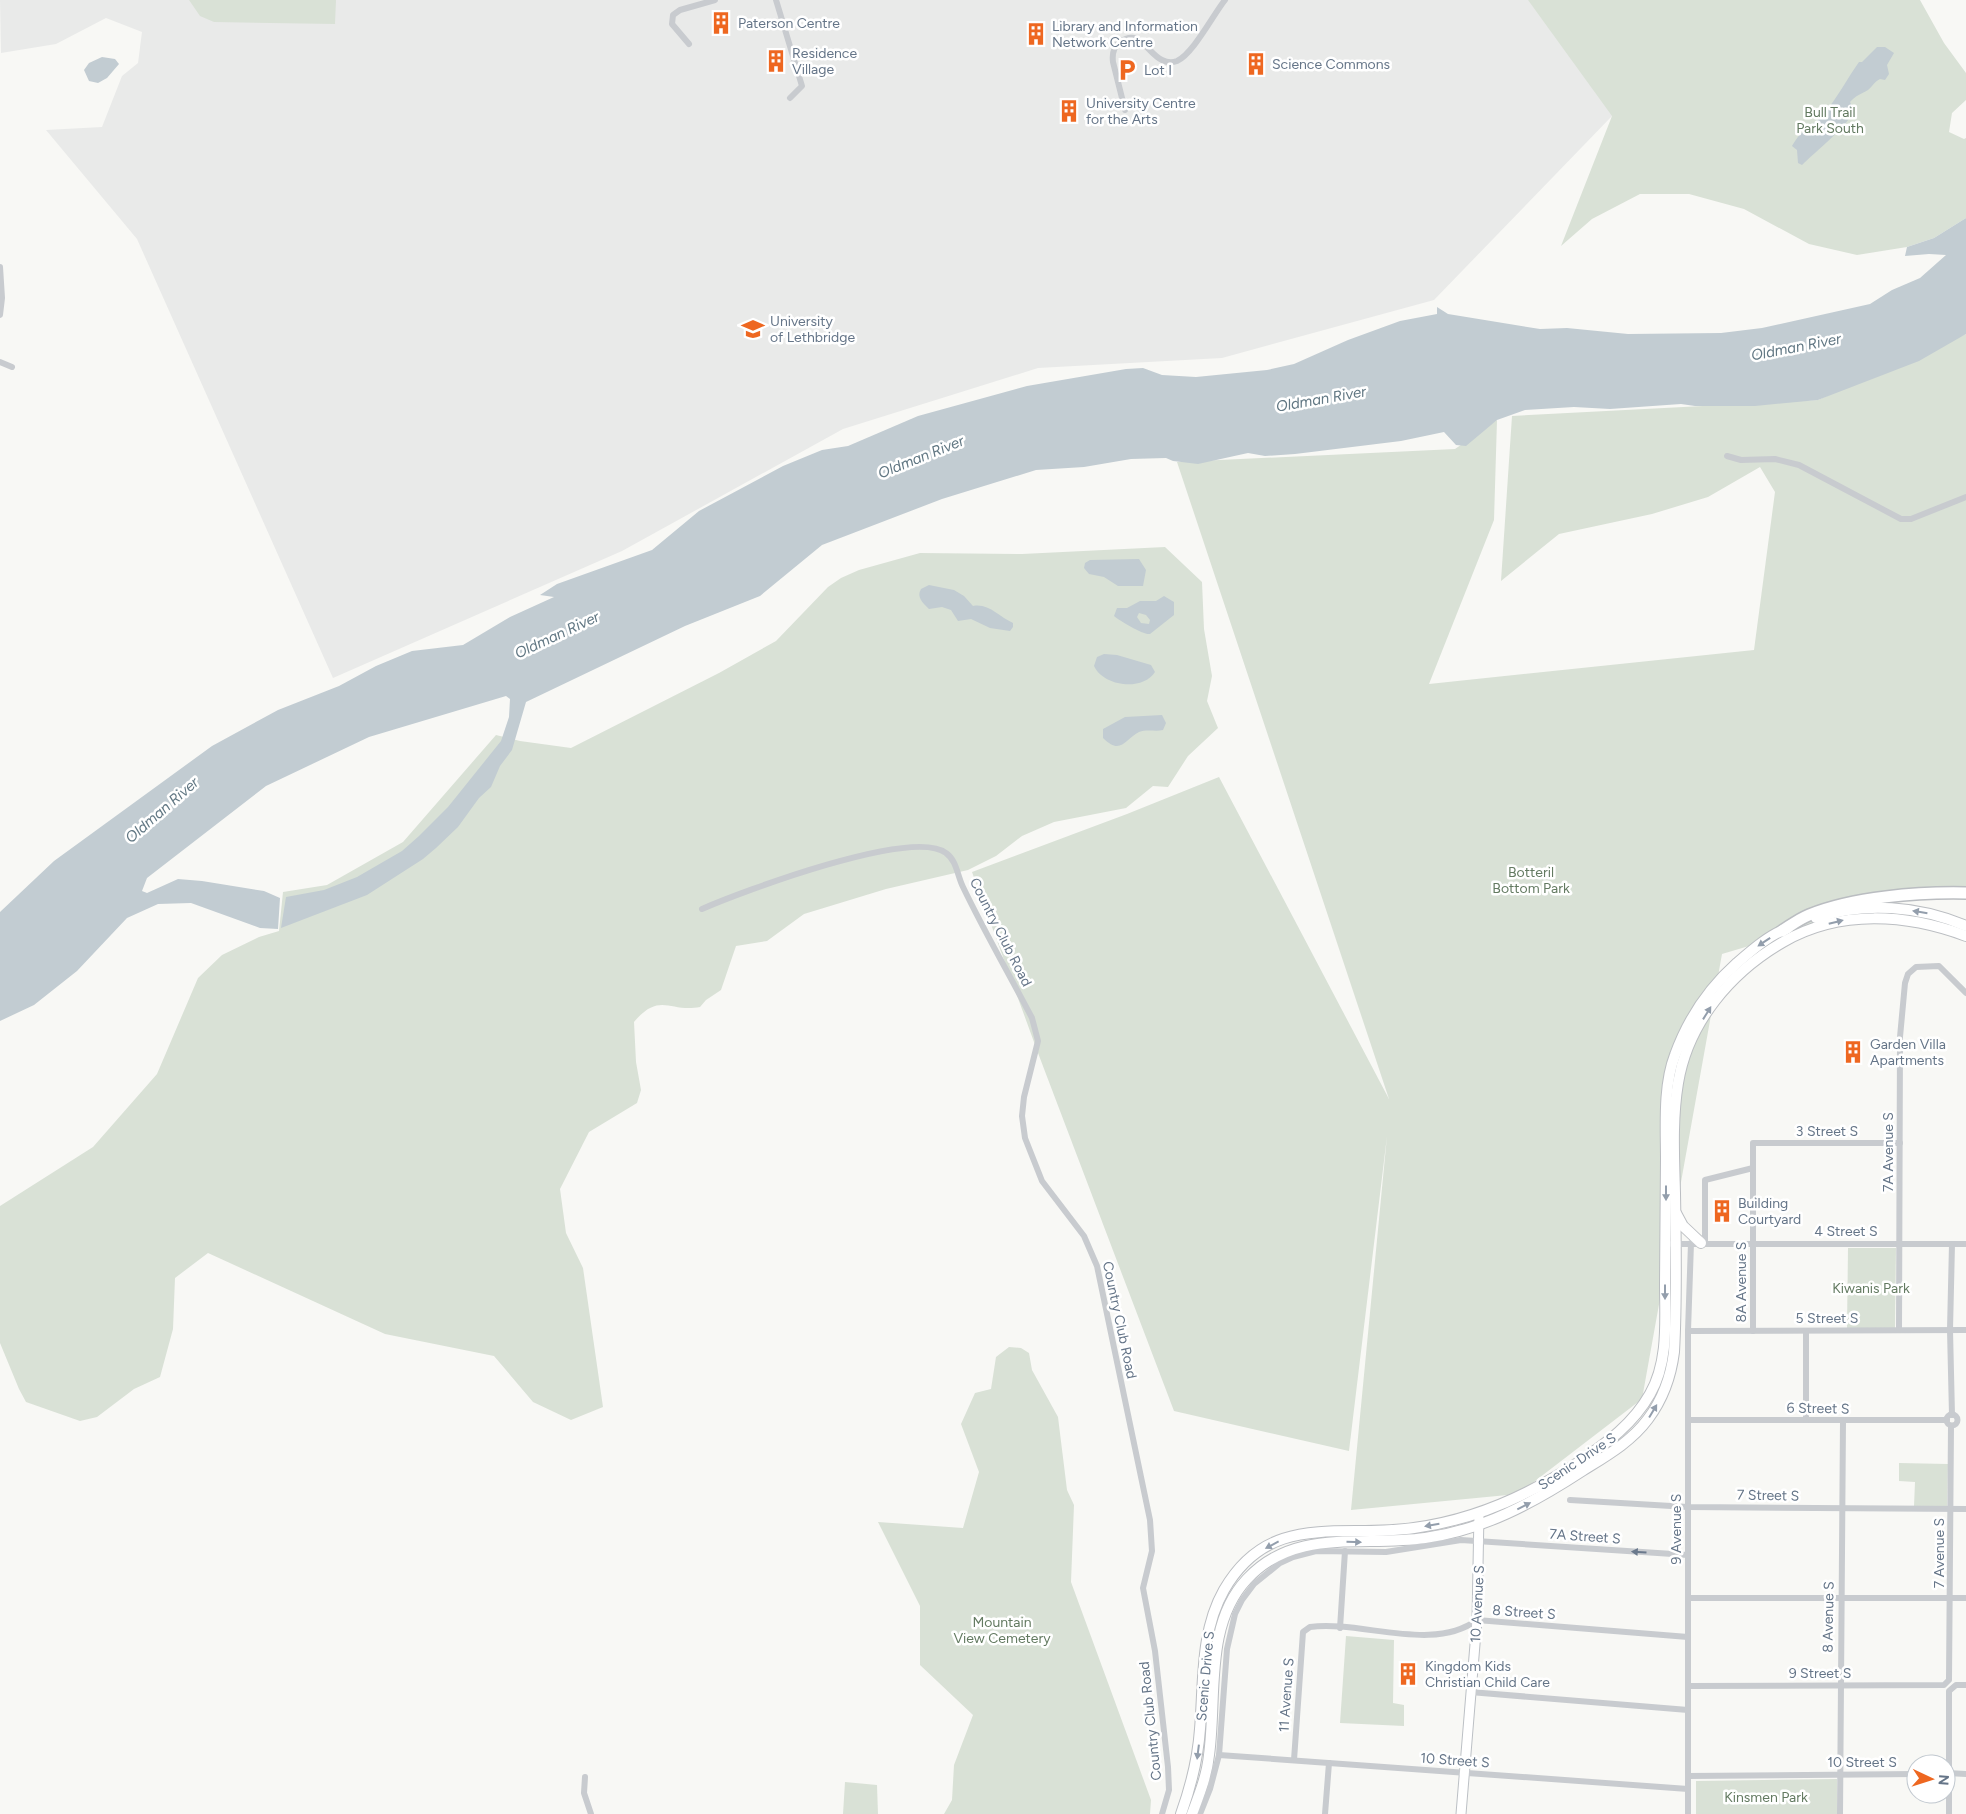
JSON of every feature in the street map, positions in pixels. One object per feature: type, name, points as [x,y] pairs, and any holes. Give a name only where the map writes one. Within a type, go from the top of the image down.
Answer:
[{"type":"highway","points":[[1782,930],[1809,916],[1854,904],[1924,893],[1966,893]]},
{"type":"main road","name":"Scenic Drive S","points":[[1192,1814],[1204,1779],[1209,1755],[1218,1637],[1228,1606],[1247,1579],[1270,1558],[1312,1543],[1408,1540],[1451,1534],[1479,1526],[1524,1507],[1594,1464],[1626,1442],[1649,1418],[1662,1396],[1673,1366],[1676,1326],[1670,1244],[1666,1115],[1674,1057],[1694,1014],[1714,987],[1748,954],[1782,930],[1841,911],[1876,908],[1923,912],[1966,926]]},
{"type":"main road","name":"Scenic Drive S","points":[[1181,1814],[1197,1761],[1211,1615],[1225,1588],[1239,1569],[1265,1548],[1293,1536],[1324,1530],[1412,1529],[1479,1513],[1512,1501],[1555,1478],[1604,1445],[1625,1428],[1640,1410],[1653,1389],[1660,1371],[1664,1348],[1670,1244],[1675,1212],[1674,1115],[1680,1069],[1690,1040],[1710,1007],[1738,973],[1788,939],[1821,926],[1845,920],[1892,918],[1913,920],[1966,936]]},
{"type":"main road","points":[[1675,1212],[1683,1226],[1699,1243]]},
{"type":"street","points":[[689,44],[672,24],[672,15],[680,10],[715,0]]},
{"type":"street","points":[[776,0],[802,86],[790,98]]},
{"type":"street","points":[[1125,110],[1112,56],[1117,44],[1126,39],[1136,38],[1148,45],[1161,59],[1172,62],[1178,60],[1192,46],[1225,0]]},
{"type":"street","points":[[0,268],[2,298],[0,315]]},
{"type":"street","points":[[0,362],[12,367]]},
{"type":"street","points":[[1727,456],[1741,460],[1775,459],[1799,465],[1901,519],[1911,519],[1966,498]]},
{"type":"street","name":"Country Club Road","points":[[702,909],[769,882],[868,854],[928,848],[942,850],[954,861],[976,914],[1032,1018],[1037,1033],[1037,1050],[1023,1106],[1023,1126],[1031,1157],[1046,1188],[1084,1236],[1097,1266],[1104,1292],[1126,1413],[1152,1530],[1152,1551],[1143,1588],[1155,1651],[1168,1767],[1169,1790],[1162,1814]]},
{"type":"street","name":"7A Avenue S","points":[[1899,1330],[1900,1037],[1902,996],[1908,974],[1919,965],[1940,966],[1966,993]]},
{"type":"street","name":"3 Street S","points":[[1753,1143],[1900,1143]]},
{"type":"street","name":"8A Avenue S","points":[[1753,1143],[1754,1331]]},
{"type":"street","name":"9 Avenue S","points":[[1688,1814],[1688,1331],[1705,1180],[1753,1168]]},
{"type":"street","name":"4 Street S","points":[[1670,1244],[1966,1244]]},
{"type":"street","name":"7 Avenue S","points":[[1949,1680],[1952,1598],[1950,1330],[1952,1244]]},
{"type":"street","name":"5 Street S","points":[[1688,1331],[1966,1330]]},
{"type":"street","points":[[1806,1331],[1806,1420]]},
{"type":"street","name":"6 Street S","points":[[1688,1420],[1950,1420]]},
{"type":"street","points":[[1950,1420],[1966,1420]]},
{"type":"street","name":"8 Avenue S","points":[[1840,1814],[1839,1599],[1843,1421]]},
{"type":"street","name":"7 Street S","points":[[1570,1500],[1688,1506],[1966,1509]]},
{"type":"street","name":"10 Avenue S","points":[[1461,1814],[1477,1620],[1480,1542],[1479,1513]]},
{"type":"street","name":"Scenic Drive S","points":[[1200,1814],[1220,1755],[1229,1631],[1242,1600],[1268,1570],[1293,1557],[1316,1551],[1386,1552],[1460,1540],[1480,1542]]},
{"type":"street","name":"7A Street S","points":[[1480,1542],[1688,1555]]},
{"type":"street","points":[[1340,1628],[1345,1551]]},
{"type":"street","points":[[1688,1598],[1966,1598]]},
{"type":"street","name":"8 Street S","points":[[1304,1632],[1313,1626],[1434,1635],[1468,1627],[1477,1620],[1688,1637]]},
{"type":"street","name":"11 Avenue S","points":[[1294,1760],[1304,1632]]},
{"type":"street","name":"9 Street S","points":[[1688,1686],[1944,1685],[1949,1680]]},
{"type":"street","points":[[1948,1754],[1949,1691],[1956,1685],[1966,1685]]},
{"type":"street","points":[[1470,1692],[1688,1710]]},
{"type":"street","name":"10 Street S","points":[[1220,1755],[1688,1789]]},
{"type":"street","points":[[1325,1814],[1329,1763]]},
{"type":"street","name":"10 Street S","points":[[1688,1776],[1906,1774]]},
{"type":"street","points":[[585,1777],[584,1793],[591,1814]]},
{"type":"shaded area","name":"University of Lethbridge","points":[[0,0],[1620,0],[1612,116],[1434,300],[1222,358],[1038,368],[843,429],[622,551],[333,678],[137,239],[46,130],[102,127],[122,76],[138,63],[142,32],[106,18],[56,44],[1,53]]},
{"type":"green space","points":[[189,0],[336,0],[335,24],[214,22],[200,16]]},
{"type":"green space","name":"Bull Trail Park South","points":[[1528,0],[1920,0],[1944,43],[1966,73],[1966,100],[1952,113],[1949,132],[1964,139],[1966,138],[1966,218],[1934,238],[1907,247],[1857,255],[1809,244],[1744,209],[1689,194],[1640,194],[1592,219],[1561,246],[1612,116]]},
{"type":"green space","name":"Botteril Bottom Park","points":[[1966,334],[1966,889],[1928,893],[1722,954],[1642,1399],[1518,1494],[1351,1510],[1387,1136],[1349,1451],[1174,1411],[1038,1053],[972,872],[1127,814],[1219,777],[1389,1099],[1177,462],[1455,449],[1497,420],[1494,520],[1429,684],[1754,650],[1775,492],[1760,467],[1708,497],[1652,514],[1559,534],[1501,581],[1512,416],[1818,400]]},
{"type":"green space","points":[[1165,547],[1202,582],[1204,629],[1212,676],[1207,701],[1218,728],[1188,756],[1168,787],[1153,786],[1126,808],[1054,822],[1022,836],[996,856],[968,870],[886,889],[804,914],[767,941],[736,946],[721,990],[706,1000],[700,1007],[681,1008],[658,1005],[651,1007],[634,1022],[636,1062],[641,1090],[637,1103],[589,1132],[560,1189],[566,1233],[583,1268],[603,1407],[571,1420],[533,1402],[494,1356],[385,1334],[208,1253],[175,1278],[173,1329],[160,1377],[134,1389],[97,1417],[80,1421],[26,1402],[0,1343],[0,1206],[93,1147],[157,1074],[198,978],[222,955],[259,937],[279,931],[283,892],[327,885],[403,842],[496,735],[520,741],[571,748],[719,673],[776,641],[828,587],[841,578],[859,570],[920,553],[1022,554]]},
{"type":"green space","name":"Kiwanis Park","points":[[1848,1248],[1896,1248],[1895,1328],[1847,1328]]},
{"type":"green space","name":"Mountain View Cemetery","points":[[1009,1347],[1021,1348],[1029,1353],[1032,1370],[1058,1417],[1067,1490],[1074,1505],[1071,1582],[1151,1800],[1150,1814],[944,1814],[952,1800],[954,1765],[973,1715],[920,1665],[920,1606],[878,1522],[963,1528],[979,1472],[961,1424],[975,1393],[991,1389],[996,1357]]},
{"type":"green space","points":[[1899,1463],[1948,1464],[1947,1507],[1914,1506],[1915,1482],[1899,1481]]},
{"type":"green space","points":[[1346,1636],[1394,1640],[1393,1703],[1404,1705],[1404,1726],[1340,1723]]},
{"type":"green space","name":"Kinsmen Park","points":[[1837,1779],[1837,1814],[1696,1814],[1696,1781]]},
{"type":"green space","points":[[845,1782],[877,1785],[878,1814],[843,1814]]},
{"type":"water","points":[[1877,47],[1885,47],[1894,53],[1887,65],[1889,74],[1885,80],[1878,80],[1868,90],[1852,100],[1850,102],[1854,110],[1847,122],[1802,165],[1798,163],[1797,150],[1792,146],[1796,140],[1824,114],[1859,62],[1862,62]]},
{"type":"water","points":[[102,57],[115,59],[119,64],[107,78],[98,83],[89,81],[84,70],[89,63]]},
{"type":"water","name":"Oldman River","points":[[1966,218],[1966,334],[1919,361],[1818,400],[1755,406],[1695,406],[1681,404],[1610,409],[1574,407],[1525,410],[1497,420],[1466,446],[1456,445],[1444,432],[1401,441],[1295,454],[1265,456],[1248,453],[1198,464],[1173,461],[1166,458],[1131,459],[1084,467],[1036,470],[942,499],[822,545],[760,596],[685,626],[526,702],[512,750],[500,766],[491,787],[479,798],[458,827],[436,848],[423,859],[367,895],[281,928],[286,897],[324,890],[357,877],[402,851],[448,807],[501,741],[509,717],[510,699],[506,696],[369,737],[266,786],[147,878],[142,891],[147,893],[178,879],[264,891],[280,898],[278,929],[260,928],[191,903],[158,904],[127,918],[77,971],[34,1005],[0,1021],[0,912],[54,861],[212,746],[278,710],[339,686],[376,666],[412,651],[463,645],[510,617],[554,597],[540,595],[557,584],[652,550],[699,511],[783,466],[822,450],[848,446],[918,416],[1027,386],[1126,369],[1143,368],[1162,375],[1196,377],[1267,370],[1294,364],[1348,340],[1400,321],[1437,314],[1437,307],[1448,314],[1540,329],[1567,328],[1628,334],[1721,333],[1762,328],[1870,304],[1892,290],[1920,278],[1946,255],[1905,256],[1907,247],[1934,238]]},
{"type":"water","points":[[1139,559],[1146,570],[1143,586],[1118,586],[1104,577],[1089,574],[1084,568],[1085,563],[1090,560]]},
{"type":"water","points":[[929,585],[954,590],[964,596],[973,606],[989,608],[1013,623],[1013,627],[1010,631],[990,628],[971,619],[958,621],[951,610],[942,607],[929,609],[919,595],[921,589]]},
{"type":"water","points":[[1164,596],[1174,602],[1174,615],[1150,634],[1137,630],[1114,616],[1117,608],[1127,608],[1140,601],[1156,601]],"holes":[[[1139,613],[1146,615],[1150,620],[1149,624],[1141,623],[1137,617]]]},
{"type":"water","points":[[1104,654],[1117,655],[1151,665],[1155,672],[1141,682],[1123,684],[1114,682],[1099,673],[1094,666],[1097,657]]},
{"type":"water","points":[[1162,715],[1166,723],[1163,730],[1139,732],[1119,746],[1114,746],[1103,738],[1103,729],[1125,717]]},
{"type":"place","name":"Paterson Centre","points":[[721,23]]},
{"type":"place","name":"Library and Information Network Centre","points":[[1036,34]]},
{"type":"place","name":"Residence Village","points":[[776,61]]},
{"type":"place","name":"Science Commons","points":[[1256,64]]},
{"type":"place","name":"Lot I","points":[[1127,70]]},
{"type":"place","name":"University Centre for the Arts","points":[[1069,111]]},
{"type":"place","name":"University of Lethbridge","points":[[753,329]]},
{"type":"place","name":"Garden Villa Apartments","points":[[1853,1052]]},
{"type":"place","name":"Building Courtyard","points":[[1722,1211]]},
{"type":"place","name":"Kingdom Kids Christian Child Care","points":[[1408,1674]]}]
